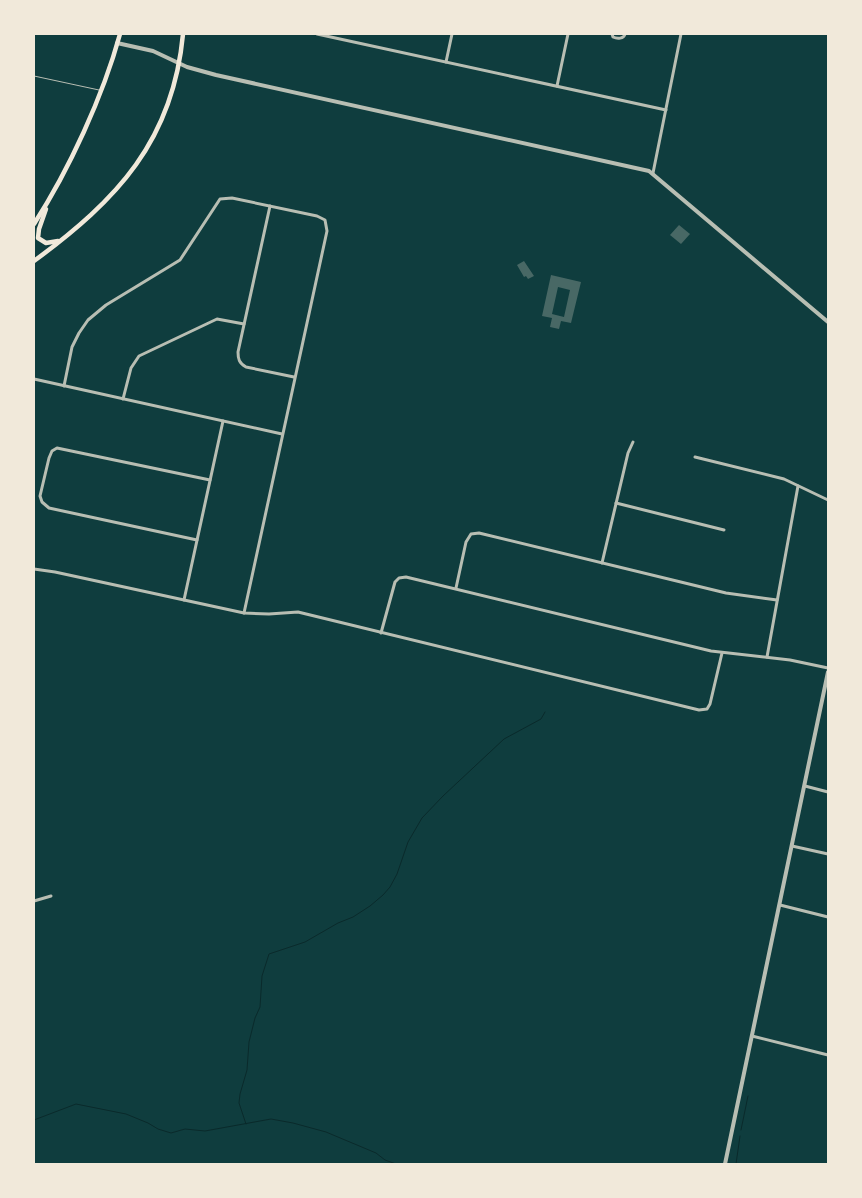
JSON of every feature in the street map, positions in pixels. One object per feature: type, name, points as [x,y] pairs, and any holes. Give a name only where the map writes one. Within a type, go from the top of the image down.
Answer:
[{"type":"main road","points":[[34,224],[49,201],[68,163],[100,91],[120,34]]},
{"type":"main road","points":[[34,261],[96,212],[134,169],[165,112],[180,63],[183,34]]},
{"type":"main road","points":[[49,201],[39,229],[38,238],[49,244],[63,239]]},
{"type":"street","points":[[318,34],[666,110]]},
{"type":"street","points":[[446,62],[452,34]]},
{"type":"street","points":[[558,86],[568,34]]},
{"type":"street","points":[[612,34],[613,37],[619,39],[626,34]]},
{"type":"street","points":[[653,173],[681,34]]},
{"type":"street","points":[[117,43],[153,51],[194,69],[224,77],[645,169],[653,173],[707,221],[828,322]]},
{"type":"street","points":[[64,386],[72,347],[88,320],[106,305],[180,260],[220,199],[232,198],[317,216],[326,220],[328,231],[294,377],[244,613]]},
{"type":"street","points":[[270,206],[238,358],[241,364],[294,377]]},
{"type":"street","points":[[123,399],[131,368],[139,356],[217,319],[244,324]]},
{"type":"street","points":[[34,379],[282,434]]},
{"type":"street","points":[[184,600],[223,420]]},
{"type":"street","points":[[602,563],[628,453],[633,442]]},
{"type":"street","points":[[197,540],[49,508],[42,502],[41,492],[50,454],[57,448],[210,480]]},
{"type":"street","points":[[695,457],[784,478],[828,500]]},
{"type":"street","points":[[767,657],[798,486]]},
{"type":"street","points":[[616,503],[724,530]]},
{"type":"street","points":[[456,588],[466,542],[468,537],[475,533],[726,593],[777,600]]},
{"type":"street","points":[[34,569],[244,613],[298,612],[703,710],[707,709],[710,704],[722,653]]},
{"type":"street","points":[[381,633],[395,582],[399,578],[409,578],[722,653],[767,657],[828,668]]},
{"type":"street","points":[[725,1164],[828,672]]},
{"type":"street","points":[[805,786],[828,792]]},
{"type":"street","points":[[792,846],[828,854]]},
{"type":"street","points":[[34,901],[51,896]]},
{"type":"street","points":[[780,905],[828,917]]},
{"type":"street","points":[[752,1036],[828,1055]]},
{"type":"lane","points":[[34,76],[100,91]]},
{"type":"building","points":[[679,225],[690,234],[681,244],[670,235]]},
{"type":"building","points":[[524,261],[534,276],[528,279],[526,276],[524,277],[517,265]]},
{"type":"building","points":[[551,275],[581,282],[571,323],[561,321],[559,329],[550,327],[552,318],[542,316]],"holes":[[[558,287],[570,290],[564,317],[552,314]]]},
{"type":"waterway","points":[[246,1124],[239,1103],[240,1094],[247,1070],[249,1042],[260,1007],[262,976],[269,954],[305,942],[338,923],[353,917],[383,895],[397,874],[408,842],[422,818],[504,739],[541,719],[545,712]]},
{"type":"waterway","points":[[741,1130],[748,1096]]},
{"type":"waterway","points":[[34,1120],[76,1104],[126,1114],[171,1133],[185,1129],[205,1131],[271,1119],[326,1132],[376,1153],[385,1160],[396,1164]]},
{"type":"waterway","points":[[736,1164],[740,1136]]}]
